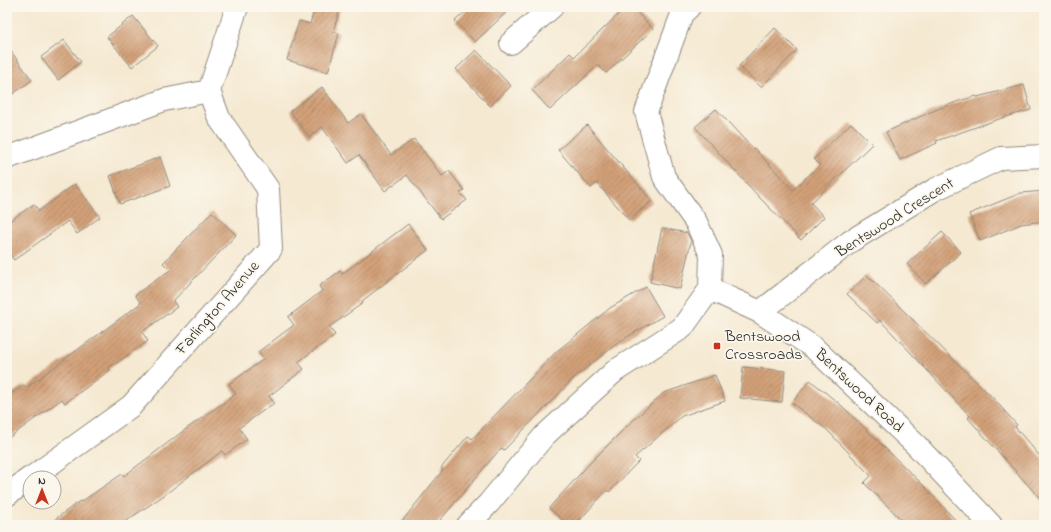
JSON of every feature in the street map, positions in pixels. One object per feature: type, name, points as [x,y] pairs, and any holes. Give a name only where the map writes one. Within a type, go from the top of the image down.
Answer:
[{"type":"street","points":[[7,158],[164,100],[209,91],[237,7]]},
{"type":"street","points":[[511,43],[552,7]]},
{"type":"street","points":[[468,525],[489,503],[544,436],[615,371],[682,328],[710,289],[711,255],[696,222],[664,177],[646,112],[679,9]]},
{"type":"street","name":"Farlington Avenue","points":[[41,470],[132,406],[270,249],[268,189],[219,118],[209,91]]},
{"type":"street","name":"Bentswood Crescent","points":[[760,312],[851,241],[934,190],[1002,158],[1044,156]]},
{"type":"street","name":"Bentswood Road","points":[[710,289],[760,312],[814,348],[917,446],[991,525]]},
{"type":"street","name":"Farlington Avenue","points":[[7,495],[22,484]]},
{"type":"building","points":[[315,7],[341,7],[333,31],[339,33],[328,72],[287,60],[299,21],[310,24]]},
{"type":"building","points":[[470,7],[512,7],[475,42],[455,21]]},
{"type":"building","points":[[626,7],[632,7],[653,29],[606,73],[598,65],[550,110],[532,90],[570,53],[574,57]]},
{"type":"building","points":[[133,16],[158,46],[132,67],[107,37]]},
{"type":"building","points":[[775,28],[797,50],[761,87],[739,66]]},
{"type":"building","points":[[64,40],[81,62],[58,80],[41,57]]},
{"type":"building","points":[[7,46],[32,80],[7,98]]},
{"type":"building","points":[[476,50],[511,86],[490,106],[456,69]]},
{"type":"building","points":[[1024,85],[1031,110],[1002,118],[936,141],[937,143],[900,160],[886,132],[959,101]]},
{"type":"building","points":[[322,87],[348,123],[361,114],[391,155],[414,139],[442,176],[449,171],[464,190],[460,193],[467,200],[441,219],[407,175],[385,191],[359,155],[348,163],[322,127],[309,137],[290,111]]},
{"type":"building","points":[[716,109],[793,190],[820,165],[814,159],[851,123],[872,144],[811,203],[824,217],[801,240],[695,127]]},
{"type":"building","points":[[587,125],[652,201],[629,220],[597,183],[591,188],[558,150]]},
{"type":"building","points":[[160,157],[170,186],[120,204],[110,176]]},
{"type":"building","points":[[75,184],[100,217],[77,234],[68,221],[14,260],[7,250],[7,223],[34,204],[39,211]]},
{"type":"building","points":[[1044,191],[1044,221],[1021,224],[980,241],[969,214],[1021,193]]},
{"type":"building","points":[[212,212],[236,235],[173,301],[177,307],[142,332],[148,341],[109,368],[110,370],[65,403],[62,399],[7,439],[7,397],[24,385],[26,388],[141,303],[135,295],[170,270],[163,263]]},
{"type":"building","points":[[408,224],[428,250],[362,301],[363,303],[329,327],[335,335],[298,362],[304,369],[269,396],[274,403],[239,428],[247,439],[225,455],[222,451],[163,496],[120,525],[47,525],[80,501],[81,502],[122,474],[124,476],[182,432],[236,394],[229,384],[264,359],[258,352],[294,325],[288,317],[322,291],[319,286],[340,271],[342,274]]},
{"type":"building","points":[[662,228],[687,233],[691,241],[680,289],[650,282]]},
{"type":"building","points":[[942,232],[961,252],[926,284],[907,264]]},
{"type":"building","points":[[867,275],[992,397],[1017,425],[1015,427],[1044,461],[1044,503],[968,418],[970,416],[880,320],[877,323],[847,294]]},
{"type":"building","points":[[646,287],[663,316],[620,341],[575,377],[504,450],[501,448],[436,525],[399,525],[443,470],[441,468],[468,436],[472,439],[556,352],[610,308]]},
{"type":"building","points":[[743,367],[785,371],[782,402],[740,398]]},
{"type":"building","points":[[715,375],[725,401],[682,416],[635,457],[639,461],[609,492],[607,490],[575,525],[568,525],[549,508],[591,462],[630,423],[664,393]]},
{"type":"building","points":[[810,380],[842,406],[925,487],[960,525],[907,525],[864,483],[871,476],[826,429],[792,403]]},
{"type":"place","name":"Bentswood Crossroads","points":[[717,346]]}]
